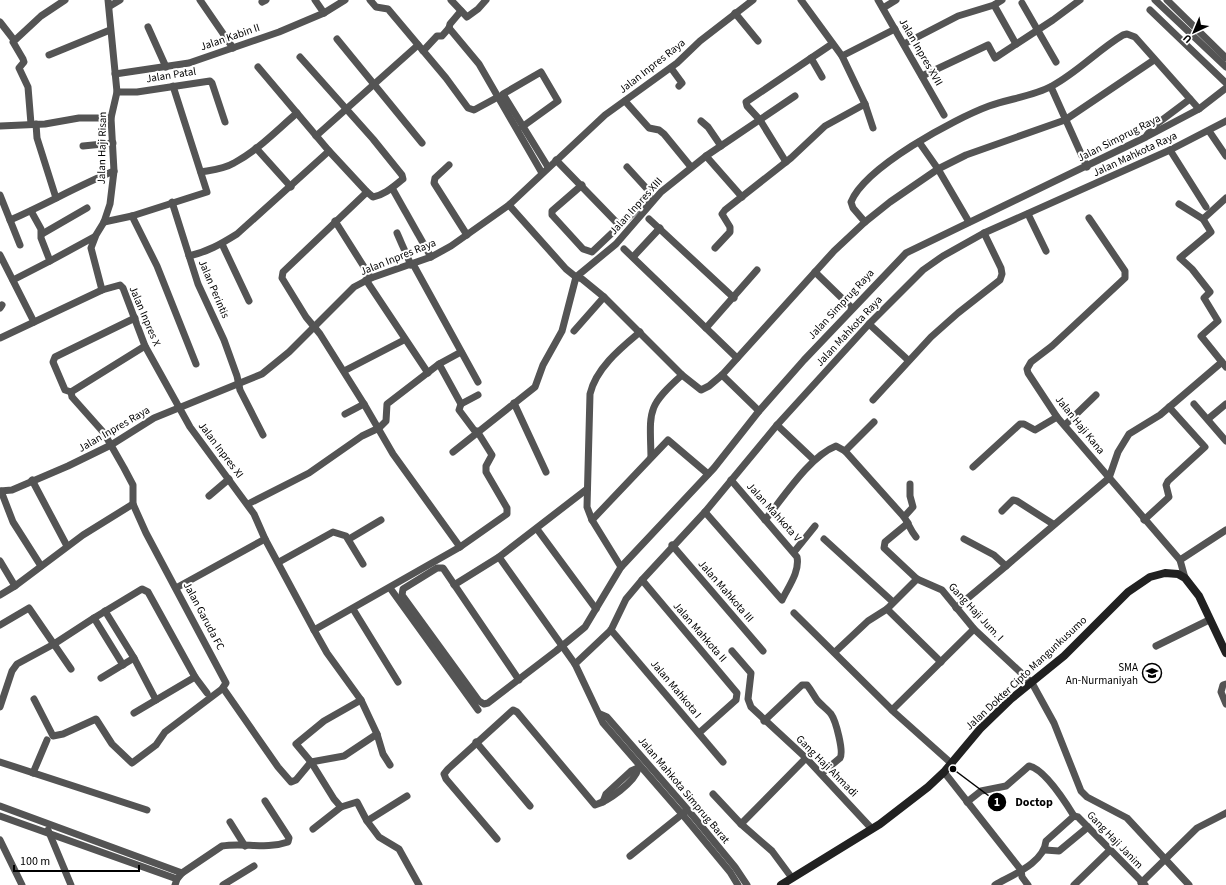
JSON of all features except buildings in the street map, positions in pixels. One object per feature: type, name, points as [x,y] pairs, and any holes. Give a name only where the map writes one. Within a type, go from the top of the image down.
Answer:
[{"type":"main road","name":"Jalan Dokter Cipto Mangunkusumo","points":[[781,885],[872,829],[910,802],[944,772],[980,729],[1011,699],[1064,656],[1099,620],[1134,588],[1150,577],[1165,572],[1178,574],[1185,578]]},
{"type":"main road","points":[[1185,578],[1199,596],[1209,620],[1226,653]]},
{"type":"street","points":[[14,40],[41,16],[65,0]]},
{"type":"street","points":[[109,3],[120,0]]},
{"type":"street","points":[[200,0],[233,48]]},
{"type":"street","points":[[315,0],[324,13]]},
{"type":"street","name":"Jalan Kabin II","points":[[115,74],[189,63],[233,48],[324,13],[345,0]]},
{"type":"street","points":[[370,0],[376,7],[388,9],[471,111],[498,97]]},
{"type":"street","points":[[455,1],[464,16],[469,16],[486,0]]},
{"type":"street","name":"Jalan Inpres Raya","points":[[1,491],[12,490],[32,480],[68,466],[111,445],[154,418],[239,382],[262,374],[272,367],[315,327],[354,287],[368,279],[412,265],[431,257],[510,206],[542,173],[605,115],[671,68],[735,13],[753,0]]},
{"type":"street","points":[[801,0],[842,56],[865,104],[873,128]]},
{"type":"street","name":"Jalan Inpres XVII","points":[[878,0],[944,115]]},
{"type":"street","points":[[883,8],[896,0]]},
{"type":"street","points":[[904,44],[958,16],[994,5],[1002,0]]},
{"type":"street","points":[[922,76],[988,45],[995,58],[1037,31],[1080,0]]},
{"type":"street","points":[[1155,0],[1226,67]]},
{"type":"street","points":[[1167,0],[1226,58]]},
{"type":"street","name":"Jalan Haji Risan","points":[[94,237],[104,222],[110,204],[114,171],[112,118],[117,92],[110,30],[109,3]]},
{"type":"street","points":[[1022,3],[1056,62]]},
{"type":"street","points":[[994,5],[1016,44]]},
{"type":"street","points":[[1150,10],[1226,83]]},
{"type":"street","points":[[316,136],[373,84],[437,36],[442,36],[461,12]]},
{"type":"street","points":[[735,13],[758,41]]},
{"type":"street","points":[[0,22],[14,40],[13,44],[24,62],[19,68],[28,87],[33,124],[56,198]]},
{"type":"street","points":[[148,27],[166,67]]},
{"type":"street","points":[[449,28],[479,64],[542,173]]},
{"type":"street","points":[[842,56],[895,29]]},
{"type":"street","points":[[49,55],[110,30]]},
{"type":"street","points":[[865,222],[853,208],[852,199],[871,177],[887,163],[919,141],[988,107],[1051,87],[1123,35],[1127,34],[1135,37],[1199,109]]},
{"type":"street","points":[[337,39],[422,143]]},
{"type":"street","points":[[786,162],[760,120],[749,109],[746,102],[832,44]]},
{"type":"street","points":[[258,68],[329,151],[367,192],[373,197],[379,196],[392,188],[403,179],[402,175],[300,57]]},
{"type":"street","points":[[811,58],[822,77]]},
{"type":"street","points":[[510,206],[566,269],[576,277],[582,279],[604,297],[682,375],[701,390],[709,386],[722,375],[815,272],[865,222],[938,169],[966,155],[1065,120],[1154,60]]},
{"type":"street","points":[[671,68],[682,83],[679,86]]},
{"type":"street","points":[[522,127],[558,101],[541,72],[503,94],[522,127],[548,168]]},
{"type":"street","name":"Jalan Patal","points":[[117,92],[137,92],[210,81],[225,122]]},
{"type":"street","points":[[104,222],[132,216],[207,192],[173,86]]},
{"type":"street","points":[[1051,87],[1087,167]]},
{"type":"street","name":"Jalan Simprug Raya","points":[[454,586],[443,568],[439,567],[403,589],[401,593],[481,703],[488,703],[563,646],[585,627],[621,567],[708,474],[759,410],[852,308],[906,253],[1087,167],[1146,137],[1199,109],[1226,88]]},
{"type":"street","name":"Jalan Inpres XIII","points":[[576,277],[616,244],[661,192],[706,156],[794,96]]},
{"type":"street","points":[[1146,137],[1154,126],[1190,99]]},
{"type":"street","points":[[625,101],[649,128],[659,130],[664,134],[691,168]]},
{"type":"street","points":[[715,248],[730,232],[730,227],[722,212],[786,162],[825,126],[865,104]]},
{"type":"street","points":[[201,172],[222,168],[233,164],[256,148],[297,113]]},
{"type":"street","points":[[0,126],[33,124],[79,118],[112,118]]},
{"type":"street","points":[[701,120],[708,127],[721,146]]},
{"type":"street","name":"Jalan Mahkota Raya","points":[[574,661],[611,630],[626,599],[672,545],[705,512],[777,425],[869,324],[933,262],[984,233],[1170,150],[1226,121]]},
{"type":"street","points":[[1209,131],[1226,156]]},
{"type":"street","points":[[919,141],[938,169],[969,222]]},
{"type":"street","points":[[83,146],[113,143]]},
{"type":"street","points":[[256,148],[291,187]]},
{"type":"street","points":[[1170,150],[1206,207]]},
{"type":"street","points":[[189,256],[203,253],[222,244],[245,228],[329,151]]},
{"type":"street","points":[[706,156],[742,197]]},
{"type":"street","points":[[556,160],[582,185],[620,226]]},
{"type":"street","points":[[449,165],[435,178],[434,183],[467,235]]},
{"type":"street","points":[[582,185],[552,211],[552,215],[583,249],[592,252],[650,198],[648,190],[627,167]]},
{"type":"street","points":[[10,220],[80,185],[114,171]]},
{"type":"street","points":[[392,188],[431,257]]},
{"type":"street","points":[[367,192],[334,221],[283,272],[284,282],[306,317],[315,327],[344,371],[398,460],[460,547]]},
{"type":"street","points":[[0,195],[20,245]]},
{"type":"street","points":[[1203,219],[1226,198]]},
{"type":"street","name":"Jalan Perintis","points":[[172,202],[198,284],[224,340],[239,382],[240,390],[263,435]]},
{"type":"street","points":[[956,608],[1053,524],[1109,478],[1118,452],[1125,438],[1224,365],[1201,336],[1218,321],[1204,298],[1210,292],[1192,269],[1180,258],[1211,232],[1203,219],[1179,204]]},
{"type":"street","points":[[42,234],[87,208]]},
{"type":"street","points":[[32,210],[42,229],[41,238],[50,261]]},
{"type":"street","points":[[1028,214],[1046,251]]},
{"type":"street","points":[[132,216],[157,266],[196,364]]},
{"type":"street","name":"Jalan Haji Kana","points":[[1089,218],[1126,275],[1115,290],[1028,365],[1028,373],[1057,417],[1144,520],[1180,560],[1185,578]]},
{"type":"street","points":[[649,219],[734,298]]},
{"type":"street","points":[[334,221],[404,340],[428,373]]},
{"type":"street","points":[[632,257],[660,228]]},
{"type":"street","points":[[397,233],[412,265],[453,335],[478,382]]},
{"type":"street","points":[[873,400],[908,360],[958,313],[1000,280],[1002,274],[1001,268],[984,233]]},
{"type":"street","points":[[13,280],[94,237]]},
{"type":"street","points":[[94,237],[91,248],[102,290]]},
{"type":"street","points":[[222,244],[249,301]]},
{"type":"street","points":[[624,249],[737,358]]},
{"type":"street","points":[[0,255],[34,322]]},
{"type":"street","points":[[706,328],[734,298],[757,270]]},
{"type":"street","points":[[815,272],[852,308]]},
{"type":"street","points":[[453,452],[477,431],[532,391],[538,383],[543,365],[562,331],[576,277]]},
{"type":"street","name":"Jalan Inpres X","points":[[0,338],[102,290],[120,285],[145,346],[179,408]]},
{"type":"street","points":[[574,331],[604,297]]},
{"type":"street","name":"Jalan Garuda FC","points":[[134,318],[55,357],[53,362],[65,390],[71,392],[72,397],[104,433],[133,485],[133,504],[225,679],[226,683],[223,688]]},
{"type":"street","points":[[869,324],[908,360]]},
{"type":"street","points":[[621,567],[592,520],[587,507],[590,394],[592,385],[618,351],[640,332]]},
{"type":"street","points":[[344,371],[404,340]]},
{"type":"street","points":[[71,392],[145,346]]},
{"type":"street","points":[[248,504],[309,473],[362,436],[379,428],[386,421],[387,404],[439,364],[461,352]]},
{"type":"street","points":[[439,364],[461,404]]},
{"type":"street","points":[[652,457],[650,419],[652,409],[661,394],[682,375]]},
{"type":"street","points":[[722,375],[759,410]]},
{"type":"street","points":[[314,630],[460,547],[504,517],[508,512],[486,472],[486,466],[492,455],[477,431],[474,430],[459,410],[461,404],[478,395]]},
{"type":"street","points":[[1065,425],[1096,396]]},
{"type":"street","points":[[345,414],[364,404]]},
{"type":"street","points":[[514,404],[546,472]]},
{"type":"street","points":[[1194,404],[1226,441]]},
{"type":"street","points":[[1208,419],[1226,404]]},
{"type":"street","points":[[1144,520],[1169,497],[1166,485],[1168,481],[1205,447],[1169,407]]},
{"type":"street","name":"Jalan Inpres XI","points":[[179,408],[199,442],[229,479],[254,514],[265,540],[279,562],[327,653],[361,700],[377,734],[383,754],[390,765]]},
{"type":"street","points":[[973,467],[1020,424],[1024,424],[1035,430],[1057,417]]},
{"type":"street","points":[[845,451],[874,422]]},
{"type":"street","points":[[777,425],[814,460]]},
{"type":"street","points":[[592,520],[665,442],[669,440],[708,474]]},
{"type":"street","points":[[765,520],[814,460],[826,450],[836,446],[845,451],[906,520],[909,528],[916,536]]},
{"type":"street","points":[[209,496],[229,479]]},
{"type":"street","points":[[32,480],[67,546]]},
{"type":"street","name":"Jalan Mahkota V","points":[[731,480],[794,552],[815,526]]},
{"type":"street","points":[[906,520],[913,507],[910,496],[910,484]]},
{"type":"street","points":[[518,680],[454,586],[499,557],[587,489]]},
{"type":"street","points":[[1,491],[13,522],[41,566]]},
{"type":"street","points":[[1002,511],[1013,500],[1017,501],[1053,524]]},
{"type":"street","points":[[0,595],[15,586],[67,546],[133,504]]},
{"type":"street","points":[[705,512],[782,600],[796,572],[798,564],[794,552]]},
{"type":"street","points":[[349,539],[381,520]]},
{"type":"street","name":"Gang Haji Jum. I","points":[[906,520],[885,542],[883,546],[885,550],[917,579],[942,590],[974,629],[1032,683],[1054,723],[1081,791],[1087,797],[1127,818],[1165,857],[1189,885]]},
{"type":"street","points":[[537,529],[596,609]]},
{"type":"street","points":[[1180,560],[1226,530]]},
{"type":"street","points":[[279,562],[334,532],[340,533],[349,539],[364,564]]},
{"type":"street","points":[[824,539],[893,602]]},
{"type":"street","points":[[964,539],[994,555],[1006,566]]},
{"type":"street","points":[[176,588],[265,540]]},
{"type":"street","name":"Jalan Mahkota III","points":[[672,545],[763,651]]},
{"type":"street","name":"Jalan Mahkota Simprug Barat","points":[[499,557],[574,661],[603,723],[735,868],[747,885]]},
{"type":"street","points":[[0,560],[15,586]]},
{"type":"street","points":[[835,652],[868,621],[887,609],[917,579]]},
{"type":"street","name":"Jalan Mahkota II","points":[[642,580],[736,690],[736,700],[699,733]]},
{"type":"street","points":[[390,588],[478,710]]},
{"type":"street","points":[[0,704],[12,671],[17,664],[54,644],[140,590],[145,590],[195,677],[207,694]]},
{"type":"street","points":[[0,624],[29,608],[71,669]]},
{"type":"street","points":[[353,609],[398,682]]},
{"type":"street","points":[[887,609],[941,662]]},
{"type":"street","points":[[105,611],[134,658],[156,700]]},
{"type":"street","points":[[794,612],[892,710],[951,763]]},
{"type":"street","points":[[94,618],[123,665]]},
{"type":"street","points":[[1156,646],[1209,620]]},
{"type":"street","points":[[892,710],[974,629]]},
{"type":"street","name":"Jalan Mahkota I","points":[[611,630],[723,762]]},
{"type":"street","name":"Gang Haji Ahmadi","points":[[732,652],[751,670],[752,675],[748,702],[764,720],[822,773],[872,829]]},
{"type":"street","points":[[101,678],[134,658]]},
{"type":"street","points":[[134,713],[195,677]]},
{"type":"street","points":[[1226,684],[1223,685],[1221,692],[1226,704]]},
{"type":"street","points":[[764,720],[802,685],[807,685],[816,699],[832,715],[842,748],[842,755],[840,758],[822,773]]},
{"type":"street","points":[[34,699],[53,736],[63,734],[96,719],[112,744],[130,762],[135,762],[156,745],[165,732],[223,688],[278,767],[291,782],[296,780],[311,762],[344,756],[377,734]]},
{"type":"street","points":[[341,807],[334,800],[311,762],[297,743],[324,721],[361,700]]},
{"type":"street","points":[[497,839],[446,779],[444,774],[476,742],[513,710],[517,712],[595,805],[603,802],[606,794],[631,770],[642,765]]},
{"type":"street","points":[[33,773],[47,740]]},
{"type":"street","points":[[476,742],[530,806]]},
{"type":"street","points":[[741,824],[806,758]]},
{"type":"street","points":[[0,762],[146,810]]},
{"type":"street","points":[[967,802],[981,791],[1006,786],[1029,766],[1033,767],[1044,776],[1061,796],[1074,816]]},
{"type":"street","points":[[944,772],[1021,870],[1022,877],[1028,885]]},
{"type":"street","points":[[714,794],[741,824],[772,851],[792,878]]},
{"type":"street","points":[[367,821],[407,796]]},
{"type":"street","points":[[178,879],[222,846],[265,846],[286,843],[289,840],[265,801]]},
{"type":"street","points":[[312,829],[341,807],[357,802],[367,821],[379,837],[399,849],[419,885]]},
{"type":"street","points":[[0,806],[45,823],[178,879]]},
{"type":"street","points":[[630,856],[685,812]]},
{"type":"street","name":"Jalan Mahkota Simprug Barat","points":[[685,812],[738,885]]},
{"type":"street","points":[[1143,884],[1165,857],[1197,828],[1226,813]]},
{"type":"street","points":[[0,816],[178,879]]},
{"type":"street","name":"Gang Haji Janim","points":[[995,885],[1021,870],[1045,850],[1046,841],[1074,816],[1078,817],[1143,884]]},
{"type":"street","points":[[230,822],[245,846]]},
{"type":"street","points":[[45,823],[71,885]]},
{"type":"street","points":[[1045,850],[1058,851],[1088,827]]},
{"type":"street","points":[[0,840],[22,885]]},
{"type":"street","points":[[1074,885],[1110,850]]},
{"type":"street","points":[[223,885],[254,866]]},
{"type":"place","name":"SMA An-Nurmaniyah","points":[[1152,673]]},
{"type":"place","name":"Doctop","points":[[953,769]]}]
